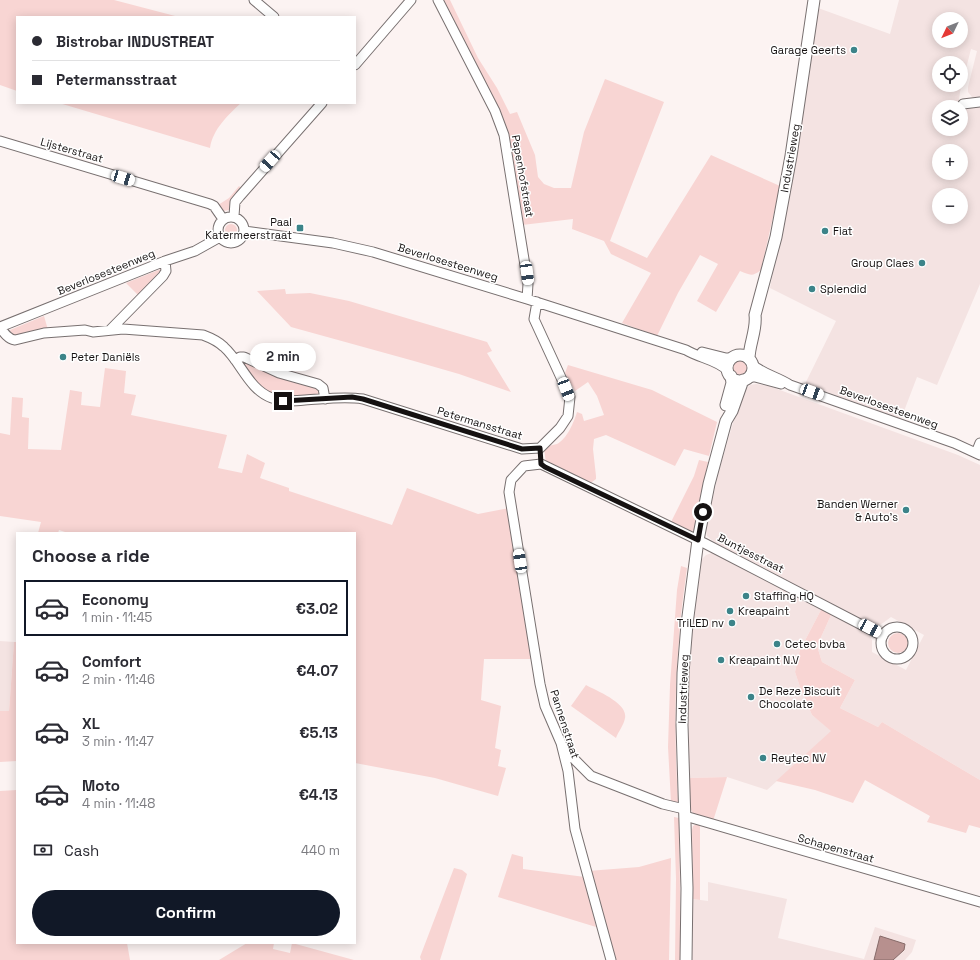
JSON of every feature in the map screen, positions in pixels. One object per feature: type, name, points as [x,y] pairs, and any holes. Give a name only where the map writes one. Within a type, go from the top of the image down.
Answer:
[{"type":"main road","name":"Industrieweg","points":[[726,421],[725,408],[732,383],[728,364],[741,350],[750,322],[755,315],[776,237],[791,156],[814,0]]},
{"type":"main road","name":"Industrieweg","points":[[686,960],[687,888],[682,726],[683,673],[687,624],[698,540],[709,484],[726,421],[732,411],[746,378],[752,371],[751,344],[756,324],[755,315]]},
{"type":"main road","points":[[735,357],[742,355],[751,362]]},
{"type":"main road","points":[[729,373],[736,380],[746,378]]},
{"type":"street","points":[[254,0],[273,16]]},
{"type":"street","points":[[356,64],[411,0]]},
{"type":"street","name":"Papenhofstraat","points":[[438,0],[492,104],[504,135],[528,284],[527,299]]},
{"type":"street","points":[[968,103],[980,102]]},
{"type":"street","points":[[234,216],[235,202],[321,104]]},
{"type":"street","name":"Lijsterstraat","points":[[0,141],[210,204],[214,206],[223,219]]},
{"type":"street","points":[[234,216],[243,223],[244,234],[239,240],[232,243],[226,242],[220,236],[218,230],[219,225],[223,219],[234,216]]},
{"type":"street","name":"Beverlosesteenweg","points":[[244,231],[360,248],[537,302],[686,350],[735,357]]},
{"type":"street","name":"Beverlosesteenweg","points":[[0,327],[165,261],[195,251],[220,236]]},
{"type":"street","points":[[110,330],[163,276],[166,271],[165,261]]},
{"type":"street","points":[[522,449],[524,466],[541,464],[540,448],[565,422],[568,416],[570,404],[570,397],[534,319],[537,302]]},
{"type":"street","name":"Petermansstraat","points":[[0,327],[8,337],[15,340],[44,333],[123,329],[203,335],[222,345],[257,388],[272,399],[288,401],[352,397],[363,399],[522,449],[540,448]]},
{"type":"street","name":"Beverlosesteenweg","points":[[686,350],[723,366],[729,373]]},
{"type":"street","points":[[235,360],[240,357],[244,357],[279,372],[318,384],[323,388],[325,399]]},
{"type":"street","name":"Beverlosesteenweg","points":[[751,362],[758,369],[790,384],[954,443],[978,454]]},
{"type":"street","name":"Beverlosesteenweg","points":[[746,378],[755,377],[778,384],[790,384]]},
{"type":"street","points":[[978,454],[980,443]]},
{"type":"street","name":"Buntjesstraat","points":[[541,464],[698,540],[884,636]]},
{"type":"street","name":"Pannenstraat","points":[[524,466],[511,480],[510,492],[543,698],[561,743],[568,771],[575,829],[611,960]]},
{"type":"street","name":"Schapenstraat","points":[[561,743],[591,776],[663,804],[980,902]]},
{"type":"shaded area","points":[[0,0],[114,0],[175,16],[16,16],[16,91],[0,85]]},
{"type":"shaded area","points":[[441,0],[450,0],[478,58],[497,88],[510,114],[517,112],[535,155],[538,177],[544,184],[554,188],[571,188],[584,132],[605,79],[664,102],[610,241],[647,258],[711,155],[780,186],[761,270],[751,275],[740,271],[716,312],[697,301],[718,264],[700,255],[678,293],[657,336],[622,323],[651,273],[611,254],[604,241],[572,229],[573,219],[522,225],[509,138]]},
{"type":"shaded area","points":[[899,0],[980,0],[980,99],[972,97],[968,92],[977,51],[971,49],[968,61],[968,56],[932,56],[932,92],[960,92],[959,100],[932,100],[932,136],[968,136],[968,107],[980,106],[980,284],[937,385],[917,377],[901,419],[805,384],[836,321],[770,288],[802,122],[818,8],[890,34]]},
{"type":"shaded area","points":[[62,104],[240,104],[226,118],[218,129],[214,135],[210,148]]},
{"type":"shaded area","points":[[239,186],[242,189],[229,210],[223,211],[218,205],[229,198]]},
{"type":"shaded area","points":[[229,224],[233,224],[237,230],[233,236],[229,236],[225,232],[225,228]]},
{"type":"shaded area","points":[[161,269],[163,270],[140,297],[126,283]]},
{"type":"shaded area","points":[[285,289],[286,294],[310,293],[349,301],[487,342],[492,351],[487,353],[511,392],[459,374],[291,327],[257,291]]},
{"type":"shaded area","points":[[44,316],[48,330],[12,335],[10,330]]},
{"type":"shaded area","points":[[240,359],[318,386],[321,395],[281,398],[259,386]]},
{"type":"shaded area","points":[[741,360],[748,365],[749,368],[744,375],[741,376],[734,371],[733,368],[738,361]]},
{"type":"shaded area","points":[[568,365],[652,390],[717,422],[709,456],[684,449],[675,466],[606,435],[594,439],[593,449],[596,479],[588,485],[546,465],[544,447],[561,442],[572,425],[577,412],[582,414],[584,421],[604,415],[597,396],[588,382],[575,391],[565,373]]},
{"type":"shaded area","points":[[105,368],[126,371],[124,393],[136,395],[131,415],[227,435],[218,468],[242,473],[247,454],[265,463],[260,478],[289,488],[289,491],[392,525],[407,488],[478,514],[509,508],[534,659],[484,659],[481,700],[501,706],[495,748],[501,750],[498,766],[506,768],[498,796],[435,778],[356,763],[356,532],[65,532],[59,530],[58,532],[38,532],[41,522],[0,516],[0,433],[10,435],[12,397],[23,398],[22,417],[29,418],[28,449],[61,450],[70,390],[82,392],[81,405],[100,407]]},
{"type":"shaded area","points":[[756,384],[769,386],[958,455],[980,465],[980,780],[882,722],[878,727],[840,708],[855,680],[822,662],[817,646],[832,613],[868,633],[872,640],[872,652],[906,670],[924,635],[891,617],[879,625],[867,623],[714,542],[707,536],[706,531],[718,474],[733,423],[745,390],[750,385]]},
{"type":"shaded area","points":[[699,460],[708,462],[694,530],[691,532],[670,524],[694,476]]},
{"type":"shaded area","points":[[717,553],[822,608],[800,650],[795,672],[812,715],[832,731],[767,790],[727,777],[689,778],[689,675],[693,624],[701,560],[706,555]]},
{"type":"shaded area","points":[[681,566],[687,568],[680,622],[676,681],[678,802],[671,802],[668,747],[670,685],[677,590]]},
{"type":"shaded area","points":[[822,608],[832,613],[817,646],[822,662],[855,680],[840,708],[878,727],[882,722],[980,780],[980,828],[969,825],[966,833],[927,822],[930,816],[865,780],[853,803],[815,790],[776,781],[831,731],[812,715],[795,672],[800,650]]},
{"type":"shaded area","points":[[898,633],[905,636],[908,643],[905,650],[898,653],[891,650],[888,643],[891,636]]},
{"type":"shaded area","points":[[0,641],[14,642],[9,711],[0,711]]},
{"type":"shaded area","points":[[14,642],[16,642],[16,761],[0,762],[0,711],[9,711]]},
{"type":"shaded area","points":[[586,685],[611,698],[622,707],[625,713],[625,718],[616,738],[571,706]]},
{"type":"shaded area","points":[[727,777],[713,821],[694,815],[690,808],[689,778]]},
{"type":"shaded area","points":[[16,790],[16,944],[127,944],[130,960],[0,960],[0,791]]},
{"type":"shaded area","points":[[674,817],[679,818],[680,960],[675,960],[676,879]]},
{"type":"shaded area","points":[[699,823],[700,900],[693,899],[692,830],[693,826]]},
{"type":"shaded area","points":[[512,854],[523,857],[523,869],[585,877],[596,927],[498,897]]},
{"type":"shaded area","points":[[671,858],[669,960],[614,960],[588,871],[639,867]]},
{"type":"shaded area","points":[[454,868],[462,870],[467,874],[440,960],[421,960],[420,957]]},
{"type":"shaded area","points":[[708,882],[787,899],[778,938],[864,959],[875,927],[916,940],[912,952],[905,960],[692,960],[693,899],[708,901]]},
{"type":"shaded area","points":[[880,936],[905,944],[904,950],[893,960],[874,960]]},
{"type":"shaded area","points":[[245,944],[274,944],[273,949],[290,953],[292,944],[296,944],[354,960],[219,960]]},
{"type":"place","name":"Garage Geerts","points":[[854,50]]},
{"type":"place","name":"Paal Katermeerstraat","points":[[300,228]]},
{"type":"place","name":"Fiat","points":[[825,231]]},
{"type":"place","name":"Group Claes","points":[[922,263]]},
{"type":"place","name":"Splendid","points":[[812,289]]},
{"type":"place","name":"Peter Daniëls","points":[[63,357]]},
{"type":"place","name":"Banden Werner & Auto's","points":[[906,510]]},
{"type":"place","name":"Staffing HQ","points":[[746,596]]},
{"type":"place","name":"Kreapaint","points":[[730,611]]},
{"type":"place","name":"TriLED nv","points":[[732,623]]},
{"type":"place","name":"Cetec bvba","points":[[777,644]]},
{"type":"place","name":"Kreapaint N.V","points":[[721,660]]},
{"type":"place","name":"De Reze Biscuit Chocolate","points":[[751,697]]},
{"type":"place","name":"Reytec NV","points":[[763,758]]},
{"type":"route","points":[[283,401],[352,397],[363,399],[522,449],[540,448],[541,464],[545,467],[698,540],[703,512]]}]
